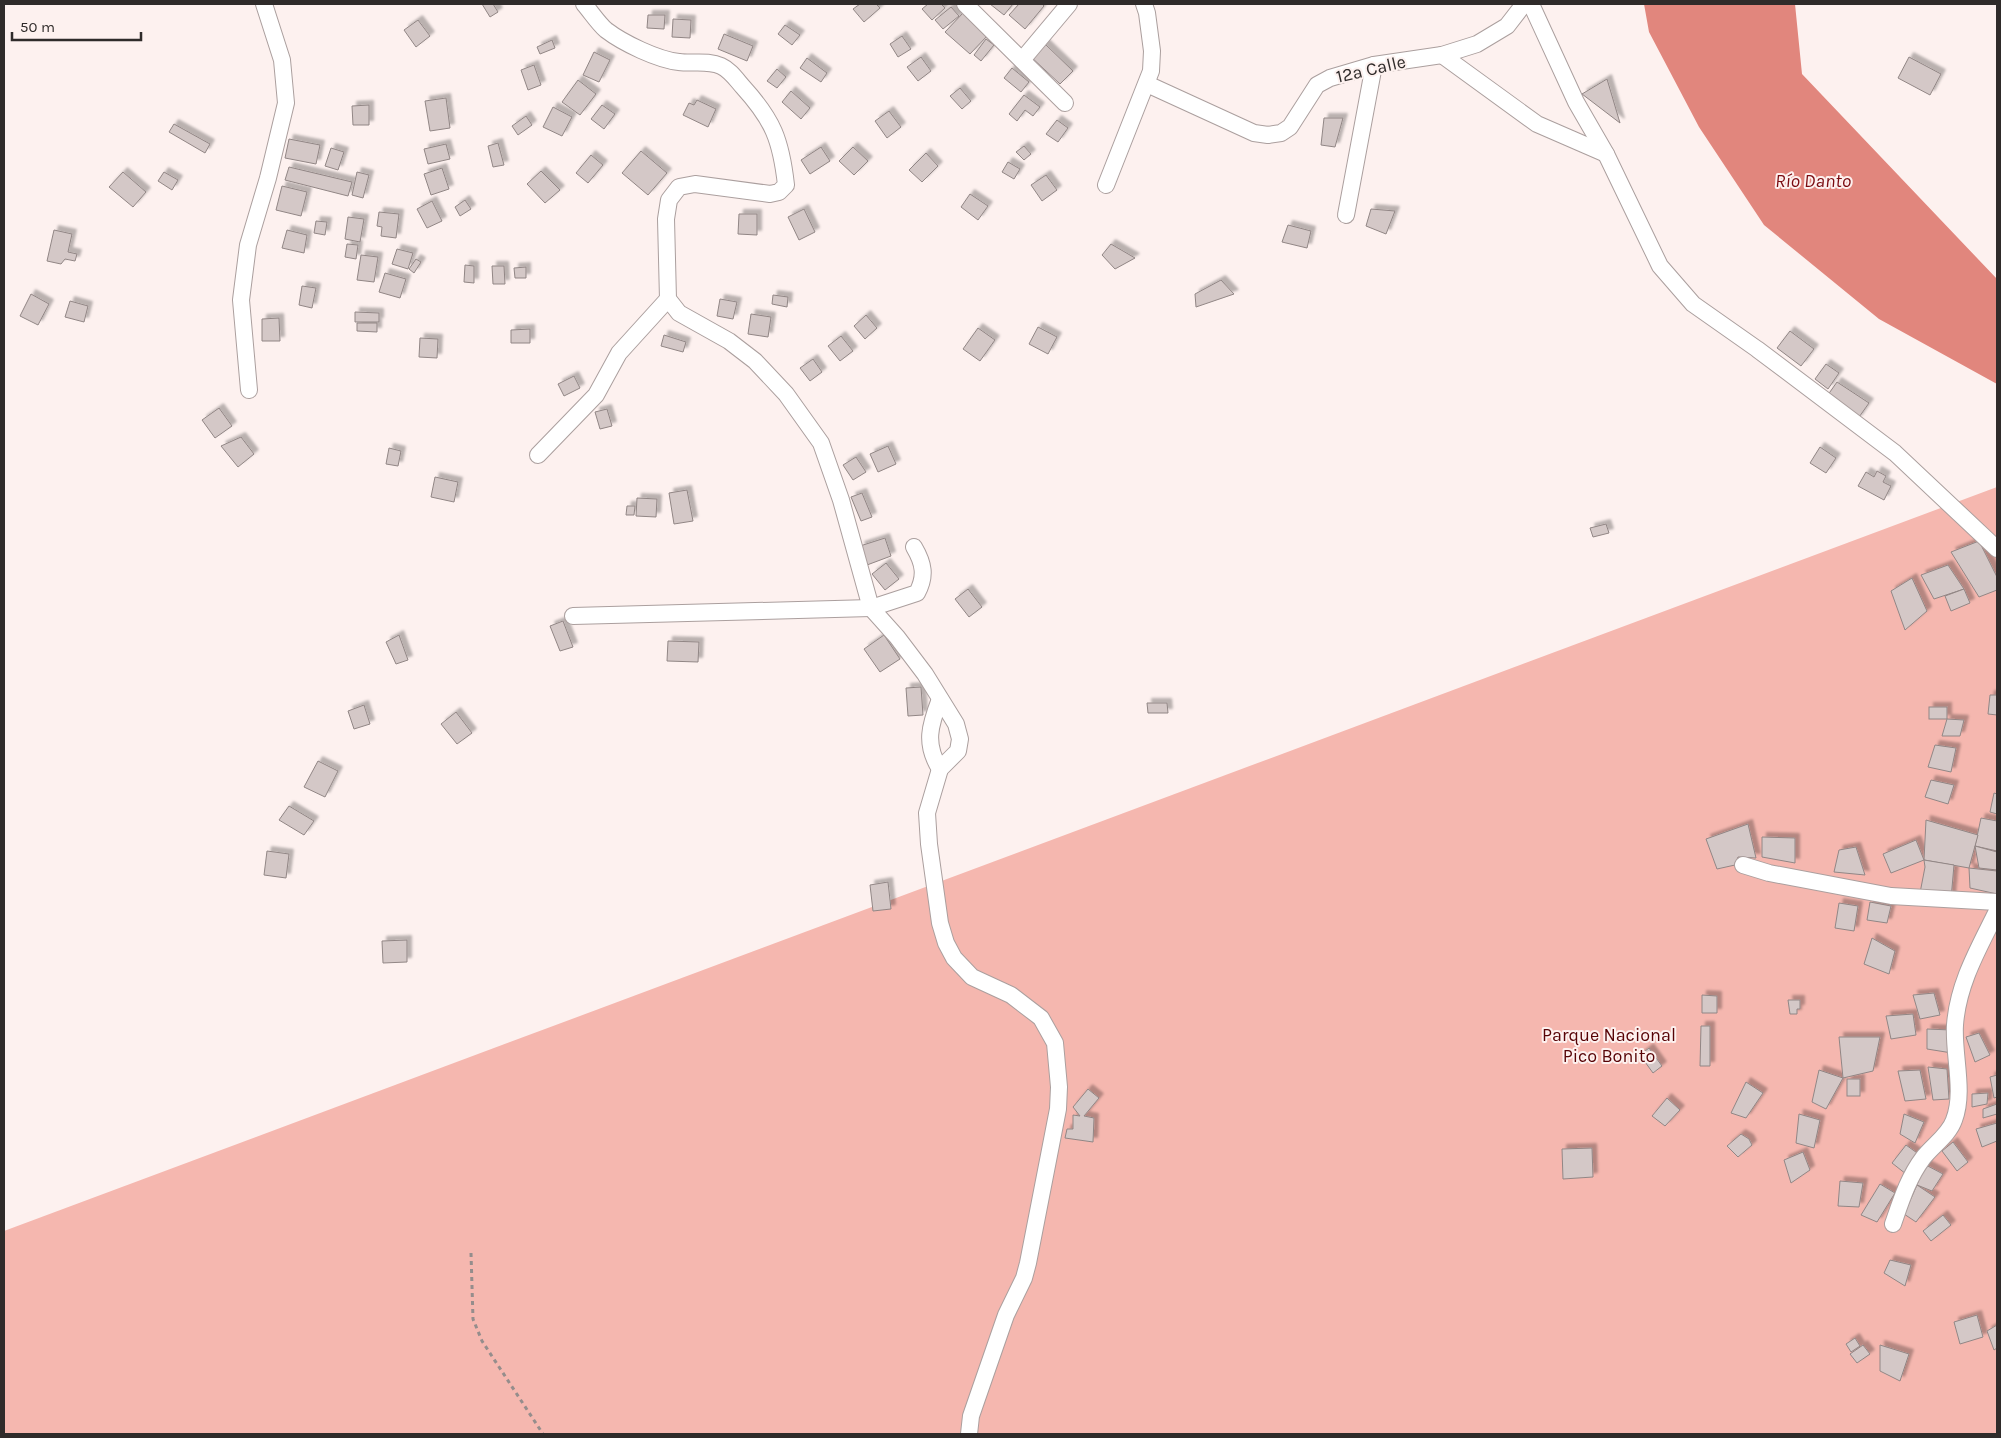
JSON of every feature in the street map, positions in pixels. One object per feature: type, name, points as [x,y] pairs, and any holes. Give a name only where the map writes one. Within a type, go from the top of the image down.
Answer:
[{"type":"street","points":[[249,390],[241,300],[248,245],[268,178],[286,103],[282,60],[264,4]]},
{"type":"street","points":[[584,4],[606,30],[654,55],[678,62],[720,65],[730,72],[761,107],[774,130],[783,164],[786,185],[779,192],[770,194],[695,184],[679,187],[669,200],[666,219],[668,299],[679,313],[729,341],[755,361],[786,394],[821,443],[841,500],[871,608],[897,637],[925,674],[956,724],[960,739],[958,751],[940,769],[927,813],[929,844],[940,923],[946,943],[954,958],[972,977],[1011,995],[1041,1018],[1056,1043],[1059,1087],[1058,1109],[1028,1263],[1024,1278],[1006,1315],[971,1416],[969,1434]]},
{"type":"street","points":[[965,4],[1065,103]]},
{"type":"street","points":[[1022,60],[1069,4]]},
{"type":"street","points":[[1106,185],[1152,71],[1152,51],[1144,4]]},
{"type":"street","name":"12a Calle","points":[[1147,84],[1254,133],[1268,135],[1281,133],[1290,126],[1317,85],[1330,78],[1374,65],[1442,56],[1477,44],[1507,26],[1524,4]]},
{"type":"street","points":[[1531,4],[1576,102],[1606,154],[1660,266],[1692,304],[1758,349],[1895,454],[1997,549]]},
{"type":"street","points":[[1442,56],[1537,124],[1606,154]]},
{"type":"street","points":[[1346,215],[1374,65]]},
{"type":"street","points":[[538,455],[596,395],[619,353],[668,299]]},
{"type":"street","points":[[573,616],[871,608],[916,594],[922,584],[923,574],[922,561],[914,547]]},
{"type":"street","points":[[940,699],[933,717],[930,737],[932,756],[940,769]]},
{"type":"street","points":[[1743,865],[1769,873],[1891,896],[1997,902]]},
{"type":"street","points":[[1892,1224],[1910,1178],[1924,1157],[1954,1121],[1958,1104],[1955,1026],[1959,997],[1969,966],[1997,911]]},
{"type":"path","points":[[471,1253],[473,1319],[482,1341],[543,1434]]},
{"type":"green space","name":"Parque Nacional Pico Bonito","points":[[1997,487],[1997,1434],[4,1434],[4,1231]]},
{"type":"water","name":"Río Danto","points":[[1644,4],[1795,4],[1802,74],[1997,279],[1997,384],[1879,319],[1764,225],[1699,127],[1649,32]]},
{"type":"building","points":[[482,4],[493,4],[498,12],[490,17]]},
{"type":"building","points":[[860,4],[876,4],[880,8],[864,22],[853,9]]},
{"type":"building","points":[[928,4],[941,4],[945,8],[932,20],[922,9]]},
{"type":"building","points":[[990,4],[1013,4],[1004,15]]},
{"type":"building","points":[[1019,4],[1042,4],[1044,6],[1025,29],[1009,15]]},
{"type":"building","points":[[951,7],[959,16],[943,29],[935,20]]},
{"type":"building","points":[[963,13],[988,35],[970,54],[945,32]]},
{"type":"building","points":[[648,15],[665,15],[664,29],[647,28]]},
{"type":"building","points":[[673,19],[691,20],[690,38],[672,37]]},
{"type":"building","points":[[418,20],[430,36],[416,47],[404,30]]},
{"type":"building","points":[[785,25],[800,35],[792,45],[778,34]]},
{"type":"building","points":[[724,34],[753,46],[747,61],[718,49]]},
{"type":"building","points":[[902,36],[911,49],[898,57],[890,44]]},
{"type":"building","points":[[986,39],[994,45],[981,61],[974,55]]},
{"type":"building","points":[[552,40],[555,48],[540,54],[537,47]]},
{"type":"building","points":[[1044,43],[1073,71],[1060,84],[1030,56]]},
{"type":"building","points":[[594,52],[610,60],[599,82],[583,75]]},
{"type":"building","points":[[921,57],[931,71],[918,81],[907,67]]},
{"type":"building","points":[[1909,57],[1941,74],[1930,95],[1898,78]]},
{"type":"building","points":[[807,58],[827,73],[821,82],[800,68]]},
{"type":"building","points":[[534,65],[541,85],[528,90],[521,70]]},
{"type":"building","points":[[1012,68],[1029,82],[1021,92],[1004,78]]},
{"type":"building","points":[[777,69],[786,77],[777,88],[767,81]]},
{"type":"building","points":[[1607,79],[1620,123],[1582,94]]},
{"type":"building","points":[[578,80],[596,94],[580,115],[562,102]]},
{"type":"building","points":[[960,88],[971,101],[962,109],[950,96]]},
{"type":"building","points":[[791,91],[810,108],[801,119],[782,102]]},
{"type":"building","points":[[1024,95],[1040,107],[1033,116],[1025,110],[1017,121],[1009,114]]},
{"type":"building","points":[[446,98],[450,128],[430,131],[425,101]]},
{"type":"building","points":[[697,100],[716,109],[708,127],[683,115],[689,103],[694,105]]},
{"type":"building","points":[[369,105],[369,125],[353,125],[352,106]]},
{"type":"building","points":[[602,105],[615,114],[604,129],[591,119]]},
{"type":"building","points":[[553,107],[572,117],[562,136],[543,127]]},
{"type":"building","points":[[889,111],[901,127],[887,138],[875,121]]},
{"type":"building","points":[[526,116],[532,125],[518,135],[512,126]]},
{"type":"building","points":[[1324,118],[1343,118],[1335,147],[1321,145]]},
{"type":"building","points":[[1057,120],[1068,128],[1058,142],[1046,134]]},
{"type":"building","points":[[174,124],[210,144],[205,153],[169,132]]},
{"type":"building","points":[[289,139],[320,145],[316,164],[285,158]]},
{"type":"building","points":[[498,143],[504,165],[493,167],[488,146]]},
{"type":"building","points":[[446,144],[450,159],[428,164],[424,149]]},
{"type":"building","points":[[1024,146],[1031,154],[1024,160],[1016,152]]},
{"type":"building","points":[[821,147],[830,161],[810,174],[801,160]]},
{"type":"building","points":[[853,147],[868,161],[854,175],[839,161]]},
{"type":"building","points":[[331,148],[344,152],[338,170],[325,166]]},
{"type":"building","points":[[641,151],[667,173],[648,195],[622,173]]},
{"type":"building","points":[[926,153],[938,166],[922,182],[909,170]]},
{"type":"building","points":[[591,155],[603,165],[588,183],[576,173]]},
{"type":"building","points":[[1008,162],[1020,169],[1014,179],[1002,172]]},
{"type":"building","points":[[289,167],[352,182],[348,196],[285,180]]},
{"type":"building","points":[[442,168],[449,189],[431,195],[424,174]]},
{"type":"building","points":[[541,171],[560,190],[545,203],[527,184]]},
{"type":"building","points":[[123,172],[146,192],[133,207],[109,187]]},
{"type":"building","points":[[164,172],[178,180],[172,190],[158,181]]},
{"type":"building","points":[[357,172],[369,175],[363,198],[352,195]]},
{"type":"building","points":[[1046,175],[1057,190],[1042,201],[1031,185]]},
{"type":"building","points":[[282,186],[307,192],[301,216],[276,210]]},
{"type":"building","points":[[970,194],[988,206],[978,220],[961,207]]},
{"type":"building","points":[[465,200],[471,209],[460,216],[455,207]]},
{"type":"building","points":[[432,201],[442,221],[427,228],[417,209]]},
{"type":"building","points":[[804,209],[815,232],[799,240],[788,217]]},
{"type":"building","points":[[1371,209],[1395,211],[1386,234],[1366,226]]},
{"type":"building","points":[[379,212],[399,214],[396,238],[381,236],[382,227],[377,226]]},
{"type":"building","points":[[739,214],[757,214],[757,235],[738,234]]},
{"type":"building","points":[[348,217],[364,219],[360,242],[345,239]]},
{"type":"building","points":[[316,221],[327,222],[325,235],[314,233]]},
{"type":"building","points":[[1288,225],[1311,231],[1307,248],[1282,242]]},
{"type":"building","points":[[54,230],[72,234],[68,252],[77,254],[75,261],[65,259],[61,264],[47,261]]},
{"type":"building","points":[[287,230],[307,235],[304,253],[282,248]]},
{"type":"building","points":[[347,244],[358,245],[356,259],[345,257]]},
{"type":"building","points":[[1111,244],[1135,258],[1115,269],[1102,255]]},
{"type":"building","points":[[397,249],[413,253],[408,269],[392,264]]},
{"type":"building","points":[[361,255],[378,257],[374,282],[357,280]]},
{"type":"building","points":[[416,259],[421,262],[414,273],[409,269]]},
{"type":"building","points":[[465,265],[474,266],[474,283],[464,282]]},
{"type":"building","points":[[492,266],[504,266],[505,284],[493,284]]},
{"type":"building","points":[[526,267],[526,278],[515,278],[514,268]]},
{"type":"building","points":[[385,273],[406,279],[400,298],[379,292]]},
{"type":"building","points":[[1221,280],[1234,294],[1196,307],[1195,294]]},
{"type":"building","points":[[302,286],[316,288],[312,308],[299,305]]},
{"type":"building","points":[[31,294],[49,304],[38,325],[20,316]]},
{"type":"building","points":[[773,295],[788,297],[787,307],[772,304]]},
{"type":"building","points":[[720,299],[737,302],[733,319],[717,316]]},
{"type":"building","points":[[70,301],[88,306],[84,322],[65,317]]},
{"type":"building","points":[[355,312],[379,313],[379,322],[355,322]]},
{"type":"building","points":[[751,314],[771,317],[768,337],[748,334]]},
{"type":"building","points":[[866,315],[877,328],[865,339],[854,326]]},
{"type":"building","points":[[279,318],[280,341],[262,341],[262,319]]},
{"type":"building","points":[[357,323],[377,323],[377,332],[357,331]]},
{"type":"building","points":[[1038,327],[1057,337],[1048,354],[1029,344]]},
{"type":"building","points":[[978,328],[995,340],[980,361],[963,349]]},
{"type":"building","points":[[530,329],[530,343],[511,343],[511,330]]},
{"type":"building","points":[[1790,331],[1814,349],[1801,366],[1777,348]]},
{"type":"building","points":[[664,335],[686,342],[683,352],[661,346]]},
{"type":"building","points":[[841,336],[853,351],[840,361],[828,346]]},
{"type":"building","points":[[420,338],[438,339],[437,358],[419,357]]},
{"type":"building","points":[[813,359],[822,372],[810,381],[800,368]]},
{"type":"building","points":[[1826,364],[1839,373],[1828,389],[1815,379]]},
{"type":"building","points":[[574,376],[580,388],[564,396],[558,384]]},
{"type":"building","points":[[1837,382],[1869,403],[1857,420],[1825,399]]},
{"type":"building","points":[[219,408],[232,426],[215,438],[202,420]]},
{"type":"building","points":[[607,409],[612,426],[600,429],[595,412]]},
{"type":"building","points":[[241,437],[254,454],[238,467],[221,446]]},
{"type":"building","points":[[888,446],[896,464],[878,472],[870,454]]},
{"type":"building","points":[[1820,447],[1836,458],[1826,473],[1810,463]]},
{"type":"building","points":[[389,448],[401,451],[398,466],[386,464]]},
{"type":"building","points":[[856,457],[866,472],[853,480],[843,465]]},
{"type":"building","points":[[1877,471],[1886,476],[1883,482],[1891,486],[1884,500],[1858,486],[1866,472],[1874,477]]},
{"type":"building","points":[[435,477],[458,482],[454,502],[431,497]]},
{"type":"building","points":[[687,490],[693,521],[674,524],[669,493]]},
{"type":"building","points":[[862,493],[872,517],[861,521],[851,497]]},
{"type":"building","points":[[637,498],[657,499],[656,517],[636,516]]},
{"type":"building","points":[[627,506],[635,506],[634,515],[626,515]]},
{"type":"building","points":[[1606,524],[1609,533],[1593,537],[1590,528]]},
{"type":"building","points":[[885,538],[891,556],[867,565],[860,546]]},
{"type":"building","points":[[1979,541],[1997,577],[1997,590],[1979,597],[1951,552]]},
{"type":"building","points":[[886,563],[899,579],[885,590],[872,574]]},
{"type":"building","points":[[1948,565],[1964,589],[1934,599],[1921,575]]},
{"type":"building","points":[[1912,578],[1927,611],[1905,630],[1891,591]]},
{"type":"building","points":[[968,589],[982,607],[969,617],[955,599]]},
{"type":"building","points":[[1964,589],[1970,603],[1951,611],[1945,596]]},
{"type":"building","points":[[563,621],[573,647],[560,651],[550,626]]},
{"type":"building","points":[[399,635],[408,660],[396,664],[386,642]]},
{"type":"building","points":[[884,635],[900,659],[880,672],[864,649]]},
{"type":"building","points":[[668,641],[699,642],[698,662],[667,661]]},
{"type":"building","points":[[921,687],[923,715],[908,716],[906,688]]},
{"type":"building","points":[[1990,695],[1997,695],[1997,715],[1988,714]]},
{"type":"building","points":[[1147,703],[1167,703],[1168,713],[1148,713]]},
{"type":"building","points":[[364,705],[370,724],[354,729],[348,711]]},
{"type":"building","points":[[1929,707],[1947,707],[1947,719],[1929,719]]},
{"type":"building","points":[[456,712],[472,733],[457,744],[441,724]]},
{"type":"building","points":[[1947,719],[1964,720],[1960,736],[1942,736]]},
{"type":"building","points":[[1935,745],[1956,748],[1951,772],[1928,767]]},
{"type":"building","points":[[318,761],[338,771],[325,797],[304,787]]},
{"type":"building","points":[[1931,780],[1954,785],[1948,804],[1925,797]]},
{"type":"building","points":[[1994,793],[1997,794],[1997,814],[1990,812]]},
{"type":"building","points":[[289,806],[314,821],[304,835],[279,820]]},
{"type":"building","points":[[1981,818],[1997,821],[1997,851],[1975,846]]},
{"type":"building","points":[[1926,820],[1978,835],[1969,868],[1924,860]]},
{"type":"building","points":[[1748,824],[1756,858],[1738,857],[1735,865],[1717,869],[1706,839]]},
{"type":"building","points":[[1762,837],[1795,838],[1795,863],[1762,857]]},
{"type":"building","points":[[1916,840],[1924,860],[1891,873],[1883,854]]},
{"type":"building","points":[[1975,846],[1997,852],[1997,870],[1979,868]]},
{"type":"building","points":[[1856,847],[1865,875],[1834,872],[1839,850]]},
{"type":"building","points":[[267,851],[289,854],[286,878],[264,875]]},
{"type":"building","points":[[1924,860],[1954,865],[1951,899],[1920,893],[1925,867]]},
{"type":"building","points":[[1969,868],[1997,871],[1997,894],[1970,888]]},
{"type":"building","points":[[888,882],[891,909],[873,911],[870,885]]},
{"type":"building","points":[[1870,902],[1891,906],[1887,923],[1867,920]]},
{"type":"building","points":[[1839,903],[1858,906],[1854,931],[1835,928]]},
{"type":"building","points":[[1872,938],[1895,951],[1889,974],[1864,964]]},
{"type":"building","points":[[407,940],[407,962],[383,963],[382,941]]},
{"type":"building","points":[[1934,993],[1940,1015],[1920,1019],[1913,995]]},
{"type":"building","points":[[1702,995],[1717,996],[1717,1013],[1702,1013]]},
{"type":"building","points":[[1788,1000],[1800,1000],[1800,1009],[1797,1009],[1797,1014],[1790,1014]]},
{"type":"building","points":[[1913,1014],[1916,1035],[1891,1039],[1886,1016]]},
{"type":"building","points":[[1701,1026],[1710,1026],[1710,1066],[1700,1066]]},
{"type":"building","points":[[1927,1029],[1951,1030],[1952,1053],[1927,1049]]},
{"type":"building","points":[[1979,1033],[1990,1055],[1975,1062],[1966,1037]]},
{"type":"building","points":[[1839,1037],[1880,1037],[1873,1071],[1843,1078]]},
{"type":"building","points":[[1649,1048],[1662,1066],[1653,1073],[1640,1055]]},
{"type":"building","points":[[1928,1067],[1947,1069],[1949,1099],[1933,1100]]},
{"type":"building","points":[[1819,1070],[1843,1078],[1826,1109],[1812,1102]]},
{"type":"building","points":[[1920,1070],[1926,1099],[1905,1101],[1898,1071]]},
{"type":"building","points":[[1997,1075],[1997,1097],[1994,1098],[1990,1077]]},
{"type":"building","points":[[1847,1079],[1860,1079],[1860,1096],[1847,1096]]},
{"type":"building","points":[[1746,1082],[1763,1093],[1746,1118],[1731,1113]]},
{"type":"building","points":[[1088,1089],[1099,1098],[1084,1116],[1094,1118],[1093,1142],[1065,1138],[1067,1129],[1073,1129],[1073,1115],[1080,1116],[1073,1107]]},
{"type":"building","points":[[1988,1093],[1987,1104],[1972,1107],[1972,1094]]},
{"type":"building","points":[[1667,1098],[1680,1110],[1665,1126],[1652,1116]]},
{"type":"building","points":[[1997,1104],[1997,1114],[1983,1118],[1983,1109]]},
{"type":"building","points":[[1799,1114],[1820,1120],[1814,1148],[1796,1143]]},
{"type":"building","points":[[1904,1114],[1924,1122],[1915,1143],[1900,1134]]},
{"type":"building","points":[[1997,1123],[1997,1141],[1982,1147],[1976,1129]]},
{"type":"building","points":[[1741,1134],[1749,1139],[1752,1145],[1738,1157],[1727,1146]]},
{"type":"building","points":[[1953,1142],[1968,1162],[1957,1171],[1942,1151]]},
{"type":"building","points":[[1906,1145],[1920,1155],[1906,1174],[1892,1163]]},
{"type":"building","points":[[1592,1148],[1593,1177],[1563,1179],[1562,1149]]},
{"type":"building","points":[[1803,1152],[1810,1170],[1791,1183],[1784,1160]]},
{"type":"building","points":[[1924,1164],[1943,1174],[1932,1191],[1917,1185]]},
{"type":"building","points":[[1840,1181],[1863,1183],[1859,1207],[1838,1206]]},
{"type":"building","points":[[1880,1184],[1895,1193],[1877,1222],[1861,1215]]},
{"type":"building","points":[[1917,1185],[1935,1197],[1916,1222],[1904,1214]]},
{"type":"building","points":[[1943,1215],[1951,1225],[1931,1241],[1923,1231]]},
{"type":"building","points":[[1890,1260],[1911,1265],[1905,1286],[1884,1273]]},
{"type":"building","points":[[1977,1315],[1983,1337],[1960,1344],[1954,1322]]},
{"type":"building","points":[[1997,1325],[1997,1348],[1994,1350],[1987,1331]]},
{"type":"building","points":[[1855,1338],[1860,1346],[1851,1352],[1846,1344]]},
{"type":"building","points":[[1863,1345],[1870,1354],[1857,1363],[1850,1354]]},
{"type":"building","points":[[1880,1345],[1909,1354],[1900,1381],[1880,1371]]}]
